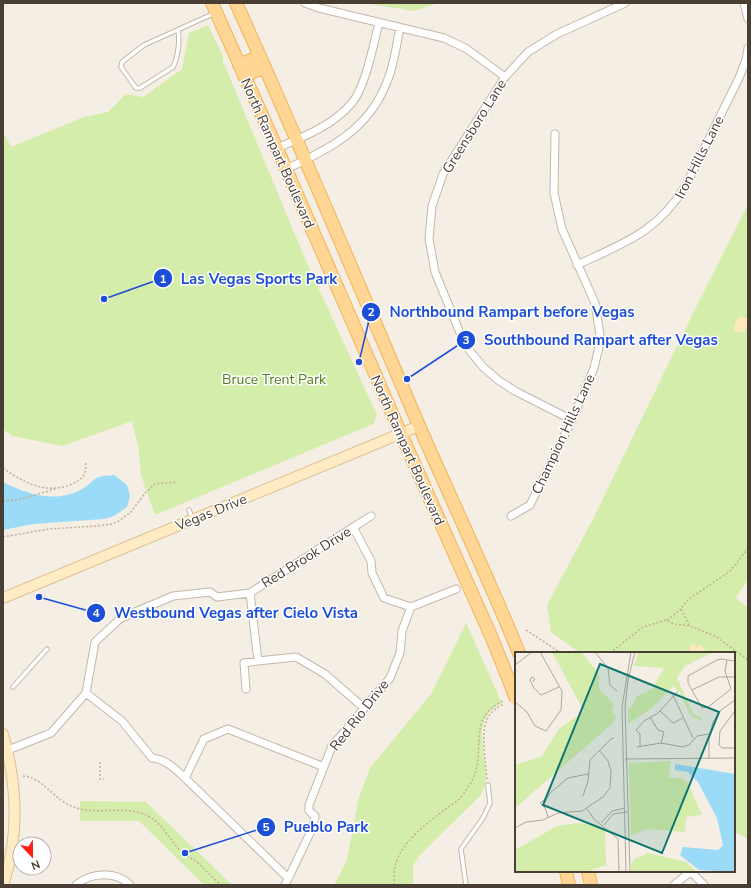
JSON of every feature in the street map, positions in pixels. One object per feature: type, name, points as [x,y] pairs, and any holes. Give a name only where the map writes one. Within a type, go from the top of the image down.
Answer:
[{"type":"main road","name":"North Rampart Boulevard","points":[[236,3],[297,139],[419,426],[490,583],[519,652]]},
{"type":"main road","name":"North Rampart Boulevard","points":[[214,8],[468,584],[515,696]]},
{"type":"main road","points":[[241,70],[263,61]]},
{"type":"main road","name":"Vegas Drive","points":[[3,598],[419,426]]},
{"type":"main road","points":[[3,734],[8,750],[14,790],[15,822],[10,863],[4,885]]},
{"type":"main road","points":[[566,872],[569,885]]},
{"type":"main road","points":[[588,872],[591,885]]},
{"type":"street","points":[[305,3],[319,8],[444,38],[467,49],[504,77]]},
{"type":"street","name":"Greensboro Lane","points":[[572,420],[515,391],[498,380],[483,367],[470,351],[460,333],[435,272],[429,239],[432,206],[443,174],[504,77],[528,52],[557,34],[625,3]]},
{"type":"street","points":[[744,3],[748,19]]},
{"type":"street","points":[[277,148],[324,127],[352,104],[361,87],[379,23]]},
{"type":"street","points":[[286,169],[316,156],[350,133],[367,118],[386,84],[400,28]]},
{"type":"street","name":"Iron Hills Lane","points":[[577,265],[632,239],[648,229],[676,202],[686,185],[739,78],[746,60],[748,48]]},
{"type":"street","name":"Champion Hills Lane","points":[[511,516],[530,505],[572,420],[594,368],[599,347],[600,336],[595,303],[562,229],[554,193],[555,134]]},
{"type":"street","name":"Red Brook Drive","points":[[86,692],[95,642],[122,618],[173,596],[210,592],[217,597],[250,593],[371,516]]},
{"type":"street","points":[[353,527],[371,561],[372,573],[384,598],[411,607],[456,589]]},
{"type":"street","points":[[250,593],[258,661]]},
{"type":"street","name":"Red Rio Drive","points":[[285,885],[313,827],[315,816],[309,811],[308,805],[332,746],[390,678],[400,653],[402,631],[411,607]]},
{"type":"street","points":[[246,689],[244,663],[296,657],[325,674],[364,708]]},
{"type":"street","points":[[8,750],[51,733],[86,692],[122,721],[152,758],[170,764],[288,878]]},
{"type":"street","points":[[185,778],[204,739],[228,729],[324,766]]},
{"type":"street","points":[[674,885],[689,872]]},
{"type":"street","points":[[691,872],[704,885]]},
{"type":"street","points":[[76,885],[90,877],[103,874],[119,878],[130,885]]},
{"type":"lane","points":[[178,30],[180,38],[173,67],[140,88],[136,88],[121,67],[122,62],[144,45],[178,30],[214,8]]},
{"type":"lane","points":[[189,510],[193,519]]},
{"type":"lane","points":[[456,589],[468,584]]},
{"type":"lane","points":[[13,687],[48,650]]},
{"type":"lane","points":[[466,885],[461,849],[483,818],[490,803],[488,785]]},
{"type":"path","points":[[748,220],[748,229]]},
{"type":"path","points":[[3,501],[18,500],[71,484],[83,477],[86,472],[86,463]]},
{"type":"path","points":[[3,468],[25,482],[40,487],[57,489]]},
{"type":"path","points":[[3,537],[49,530],[112,524],[126,517],[145,493],[155,484],[177,482]]},
{"type":"path","points":[[611,652],[643,627],[666,620],[681,609],[684,603],[689,599],[729,572],[748,548]]},
{"type":"path","points":[[681,609],[690,626]]},
{"type":"path","points":[[666,620],[674,624],[690,626],[715,636],[748,660]]},
{"type":"path","points":[[526,630],[559,652]]},
{"type":"path","points":[[394,885],[395,866],[403,848],[431,821],[461,798],[471,782],[476,772],[479,755],[480,726],[489,709],[503,701]]},
{"type":"path","points":[[488,785],[485,724],[491,713],[504,704]]},
{"type":"path","points":[[100,762],[100,779],[104,779]]},
{"type":"path","points":[[23,776],[29,776],[36,780],[62,801],[77,809],[130,811],[149,816],[159,823],[174,844],[221,885]]},
{"type":"green space","points":[[363,3],[439,3],[414,11]]},
{"type":"green space","name":"Bruce Trent Park","points":[[208,25],[223,56],[223,61],[306,261],[377,415],[373,424],[155,515],[141,475],[139,451],[132,421],[63,446],[12,436],[3,429],[3,136],[5,135],[11,147],[84,117],[108,112],[126,94],[143,97],[182,69],[189,33]]},
{"type":"green space","points":[[748,204],[748,579],[736,598],[748,608],[748,839],[735,832],[735,652],[579,652],[551,632],[547,605],[593,519]]},
{"type":"green space","points":[[466,623],[502,703],[490,712],[484,723],[482,735],[486,774],[485,786],[479,797],[419,856],[413,866],[413,885],[334,885],[347,860],[358,800],[370,768],[431,694]]},
{"type":"green space","points":[[80,801],[146,802],[232,885],[204,885],[139,821],[80,821]]},
{"type":"sand","points":[[741,316],[748,319],[748,327],[742,332],[735,332],[735,323]]},
{"type":"sand","points":[[693,643],[697,647],[702,645],[705,652],[690,652],[690,646]]},
{"type":"water","points":[[114,475],[127,485],[130,496],[127,507],[114,516],[104,519],[33,524],[3,530],[3,482],[33,494],[53,497],[74,493],[84,488],[97,478]]},
{"type":"place","name":"Las Vegas Sports Park","points":[[104,299]]},
{"type":"place","name":"Northbound Rampart before Vegas","points":[[359,362]]},
{"type":"place","name":"Southbound Rampart after Vegas","points":[[407,379]]},
{"type":"place","name":"Westbound Vegas after Cielo Vista","points":[[39,597]]},
{"type":"place","name":"Pueblo Park","points":[[185,853]]}]
